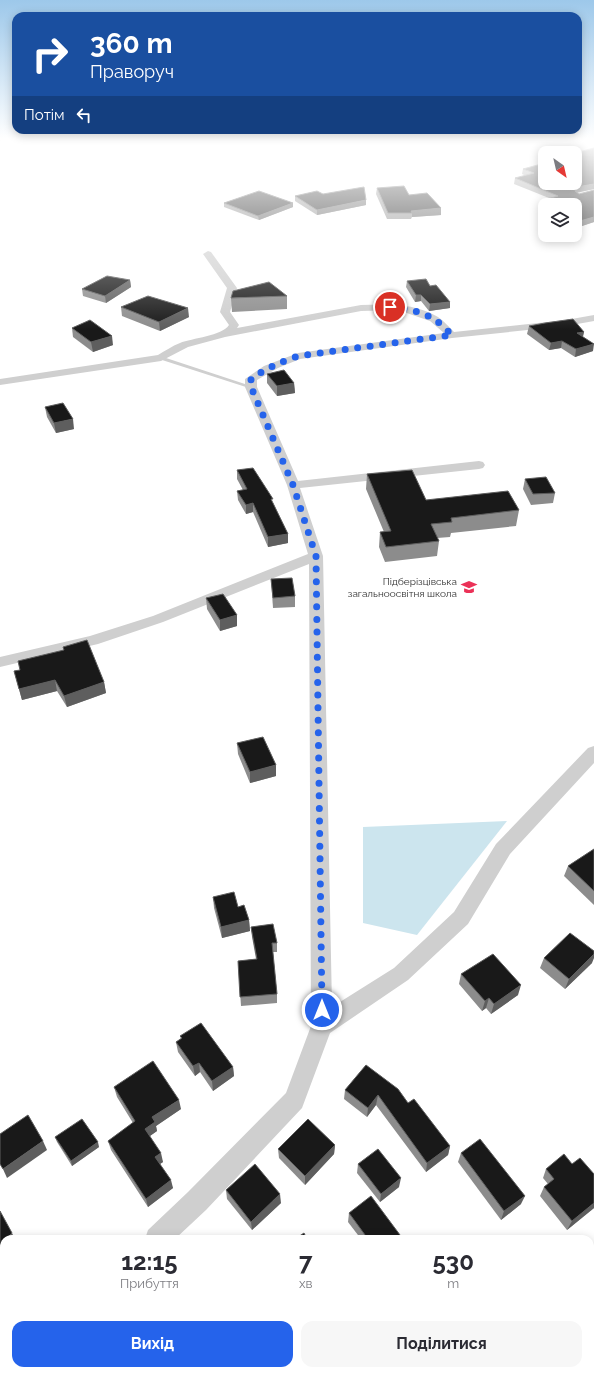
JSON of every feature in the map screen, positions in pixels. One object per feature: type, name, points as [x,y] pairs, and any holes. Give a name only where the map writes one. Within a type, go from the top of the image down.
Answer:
[{"type":"street","points":[[208,254],[232,288],[225,312],[234,324],[232,329],[224,334]]},
{"type":"street","points":[[0,382],[161,358],[184,345],[224,334],[361,308],[399,307],[416,312],[434,318],[452,335]]},
{"type":"street","points":[[161,1235],[197,1202],[294,1100],[322,1026],[316,556],[293,485],[251,387],[251,379],[279,362],[298,356],[452,335],[566,323],[594,318]]},
{"type":"street","points":[[293,485],[479,465]]},
{"type":"street","points":[[0,662],[93,640],[158,619],[316,556]]},
{"type":"street","points":[[322,1026],[401,974],[461,918],[503,849],[594,752]]},
{"type":"lane","points":[[161,358],[251,387]]},
{"type":"water","points":[[507,821],[417,935],[363,923],[363,827]]},
{"type":"building","points":[[291,202],[293,203],[258,216],[224,203]]},
{"type":"building","points":[[305,202],[355,202],[317,210]]},
{"type":"building","points":[[383,202],[436,202],[441,208],[411,211],[412,213],[388,213]]},
{"type":"building","points":[[582,202],[594,202],[594,217],[582,220]]},
{"type":"building","points":[[107,276],[130,280],[105,296],[82,289]]},
{"type":"building","points":[[426,279],[430,286],[436,285],[450,302],[430,304],[421,295],[416,295],[407,281]]},
{"type":"building","points":[[269,282],[287,296],[231,298],[233,291]]},
{"type":"building","points":[[148,296],[188,308],[159,322],[121,307]]},
{"type":"building","points":[[573,319],[584,332],[577,333],[594,344],[576,349],[562,341],[551,343],[529,326],[545,323]]},
{"type":"building","points":[[90,320],[112,336],[91,342],[72,328]]},
{"type":"building","points":[[284,370],[294,383],[277,386],[267,374]]},
{"type":"building","points":[[63,403],[73,419],[54,423],[45,407]]},
{"type":"building","points":[[253,468],[273,499],[271,499],[288,534],[268,537],[253,503],[246,505],[237,491],[247,489],[237,470]]},
{"type":"building","points":[[412,470],[426,500],[508,491],[519,510],[451,518],[452,522],[431,524],[439,541],[386,547],[380,532],[391,531],[367,474]]},
{"type":"building","points":[[546,477],[555,493],[533,494],[525,479]]},
{"type":"building","points":[[292,578],[295,596],[273,598],[271,579]]},
{"type":"building","points":[[223,594],[237,615],[220,620],[206,598]]},
{"type":"building","points":[[87,640],[104,682],[64,696],[55,680],[19,689],[14,671],[20,670],[18,661],[64,650],[63,647]]},
{"type":"building","points":[[263,737],[276,765],[250,772],[237,743]]},
{"type":"building","points":[[594,849],[594,891],[568,866]]},
{"type":"building","points":[[234,892],[238,907],[244,905],[249,920],[221,927],[213,897]]},
{"type":"building","points":[[273,924],[277,943],[272,943],[277,994],[240,997],[238,961],[257,959],[251,927]]},
{"type":"building","points":[[570,933],[594,951],[594,954],[569,979],[544,958]]},
{"type":"building","points":[[493,954],[521,985],[494,1004],[489,998],[485,1001],[461,974]]},
{"type":"building","points":[[201,1023],[233,1067],[212,1081],[199,1063],[193,1066],[176,1042],[182,1038],[180,1036]]},
{"type":"building","points":[[153,1061],[179,1100],[152,1117],[155,1122],[145,1129],[161,1153],[155,1157],[171,1180],[146,1199],[108,1141],[135,1121],[114,1087]]},
{"type":"building","points":[[366,1065],[398,1089],[408,1103],[414,1099],[450,1146],[427,1163],[378,1095],[368,1108],[345,1090]]},
{"type":"building","points":[[28,1115],[43,1141],[3,1169],[0,1164],[0,1134]]},
{"type":"building","points":[[82,1119],[98,1142],[71,1161],[55,1137]]},
{"type":"building","points":[[308,1119],[335,1145],[305,1176],[278,1149]]},
{"type":"building","points":[[480,1139],[525,1196],[504,1211],[461,1153]]},
{"type":"building","points":[[378,1149],[401,1178],[381,1194],[358,1164]]},
{"type":"building","points":[[564,1154],[572,1164],[580,1158],[594,1174],[594,1203],[572,1221],[544,1187],[554,1179],[546,1169]]},
{"type":"building","points":[[255,1164],[280,1194],[251,1222],[226,1190]]},
{"type":"building","points":[[371,1196],[400,1235],[365,1235],[349,1213]]},
{"type":"building","points":[[0,1211],[12,1233],[10,1235],[0,1235]]},
{"type":"place","name":"Підберізцівська загальноосвітня школа","points":[[469,587]]},
{"type":"route","points":[[322,1010],[316,556],[293,485],[251,387],[251,379],[279,362],[298,356],[452,335],[434,318],[399,307],[390,307]]}]
